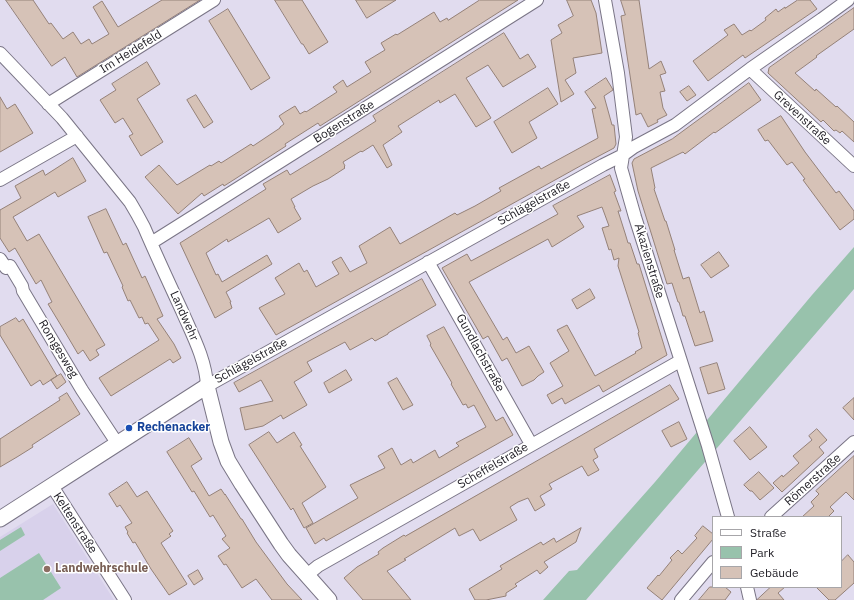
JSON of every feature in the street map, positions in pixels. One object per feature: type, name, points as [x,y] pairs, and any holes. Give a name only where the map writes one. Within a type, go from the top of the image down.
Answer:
[{"type":"street","name":"Im Heidefeld","points":[[48,104],[214,0]]},
{"type":"street","name":"Bogenstraße","points":[[150,243],[537,0]]},
{"type":"street","name":"Akazienstraße","points":[[605,0],[618,73],[626,137],[621,168],[680,361],[708,446],[728,516]]},
{"type":"street","name":"Schlägelstraße","points":[[207,386],[675,125],[750,69],[848,0]]},
{"type":"street","name":"Landwehr","points":[[0,53],[62,118],[130,202],[137,214],[194,338],[205,370],[207,386],[221,442],[228,461],[281,544],[329,600]]},
{"type":"street","name":"Grevenstraße","points":[[750,69],[854,166]]},
{"type":"street","points":[[0,180],[77,136]]},
{"type":"street","name":"Romgesweg","points":[[0,259],[6,268],[10,266],[22,286],[23,291],[79,384],[117,443]]},
{"type":"street","name":"Gundlachstraße","points":[[428,262],[531,444]]},
{"type":"street","name":"Scheffelstraße","points":[[307,575],[318,566],[680,361]]},
{"type":"street","points":[[0,519],[207,386]]},
{"type":"street","name":"Römerstraße","points":[[772,516],[854,442]]},
{"type":"street","name":"Keltenstraße","points":[[52,486],[125,600]]},
{"type":"street","points":[[681,600],[712,563]]},
{"type":"street","points":[[747,588],[750,600]]},
{"type":"shaded area","name":"Landwehrschule","points":[[53,504],[114,600],[0,600],[0,537]]},
{"type":"green space","points":[[854,247],[854,289],[586,600],[543,600],[569,571],[577,570],[655,482]]},
{"type":"green space","points":[[21,527],[25,535],[0,551],[0,540]]},
{"type":"green space","points":[[39,553],[61,588],[43,600],[0,600],[0,578]]},
{"type":"building","points":[[6,0],[33,0],[49,24],[51,23],[63,39],[73,32],[81,44],[89,39],[92,44],[109,34],[93,7],[102,1],[118,27],[162,0],[200,0],[77,77],[65,57],[52,66]]},
{"type":"building","points":[[275,0],[302,0],[328,42],[309,54]]},
{"type":"building","points":[[356,0],[396,0],[367,18]]},
{"type":"building","points":[[480,0],[518,0],[320,126],[318,123],[285,144],[286,146],[224,186],[223,184],[204,196],[202,193],[178,214],[145,177],[159,165],[177,185],[210,165],[211,166],[219,161],[221,163],[251,144],[253,146],[280,128],[284,124],[279,116],[285,112],[295,106],[300,114],[305,111],[306,112],[337,92],[333,87],[343,80],[347,87],[371,72],[365,62],[385,50],[381,43],[434,12],[440,22],[447,18],[448,20]]},
{"type":"building","points":[[567,0],[591,0],[596,13],[602,53],[573,58],[576,73],[565,80],[574,94],[561,102],[551,40],[562,33],[558,25],[573,16]]},
{"type":"building","points":[[621,0],[639,0],[649,69],[661,61],[666,73],[660,75],[665,91],[660,92],[663,108],[667,115],[648,127],[641,113],[636,115],[621,16],[625,15]]},
{"type":"building","points":[[798,0],[810,0],[817,9],[745,58],[743,55],[708,81],[693,61],[728,35],[724,30],[734,24],[742,35],[750,30],[751,31],[766,20],[765,18],[776,9],[778,12]]},
{"type":"building","points":[[854,8],[854,29],[795,73],[815,91],[816,89],[836,107],[837,106],[854,122],[854,142],[842,131],[840,133],[836,130],[834,131],[823,120],[821,122],[768,73],[769,68]]},
{"type":"building","points":[[228,9],[270,78],[251,90],[209,21]]},
{"type":"building","points":[[504,33],[520,59],[528,54],[536,67],[503,87],[488,65],[466,78],[491,118],[476,127],[455,94],[440,103],[439,100],[398,126],[402,132],[383,145],[392,165],[387,168],[373,145],[343,162],[345,168],[291,199],[301,219],[278,233],[269,218],[228,242],[227,239],[206,253],[216,275],[218,274],[222,282],[267,255],[272,264],[226,292],[232,308],[215,318],[180,243],[266,189],[263,184],[287,170],[290,175],[321,156],[376,121],[373,116]]},
{"type":"building","points":[[147,62],[160,84],[137,99],[163,142],[141,156],[129,136],[133,134],[123,118],[115,123],[100,100],[116,90],[112,84]]},
{"type":"building","points":[[606,78],[613,90],[604,96],[612,125],[614,125],[616,144],[614,148],[276,335],[259,308],[285,294],[275,278],[299,263],[304,272],[307,270],[316,287],[339,274],[332,262],[341,257],[350,272],[367,263],[359,246],[390,227],[400,244],[455,213],[457,215],[475,206],[501,191],[499,188],[539,166],[541,169],[598,138],[592,109],[596,108],[585,92]]},
{"type":"building","points":[[749,83],[761,100],[685,154],[683,152],[651,168],[654,189],[666,221],[683,279],[689,277],[700,313],[704,311],[713,341],[695,346],[672,283],[667,284],[638,191],[632,163],[634,159],[672,139]]},
{"type":"building","points":[[689,86],[696,95],[687,101],[680,92]]},
{"type":"building","points":[[548,88],[558,104],[529,122],[537,138],[512,153],[494,122]]},
{"type":"building","points":[[196,95],[213,122],[204,128],[187,100]]},
{"type":"building","points":[[0,97],[7,109],[15,104],[33,133],[0,152]]},
{"type":"building","points":[[781,116],[805,152],[836,193],[839,191],[854,211],[854,219],[840,230],[803,180],[805,179],[792,162],[787,165],[768,140],[765,141],[758,130]]},
{"type":"building","points":[[73,158],[86,181],[58,197],[55,192],[13,217],[27,241],[39,234],[105,345],[96,350],[99,355],[90,361],[83,350],[78,354],[48,304],[52,302],[41,280],[36,284],[15,248],[9,252],[0,238],[0,210],[21,198],[15,186],[43,170],[45,175]]},
{"type":"building","points":[[610,175],[616,191],[614,192],[621,211],[618,211],[628,243],[630,243],[637,264],[639,264],[667,355],[603,392],[599,385],[565,404],[562,398],[552,404],[547,395],[563,386],[550,363],[569,351],[557,330],[567,325],[595,376],[636,353],[635,352],[642,348],[639,332],[618,266],[619,258],[614,260],[602,228],[609,226],[602,207],[577,216],[584,227],[552,247],[548,239],[469,282],[503,340],[507,337],[516,353],[529,346],[544,372],[534,380],[522,386],[507,358],[502,361],[488,336],[483,339],[442,268],[467,254],[471,261],[558,214],[553,206]]},
{"type":"building","points":[[106,209],[123,245],[126,243],[142,278],[145,276],[163,316],[157,319],[174,344],[181,358],[173,363],[170,359],[111,396],[99,378],[159,340],[148,323],[145,324],[142,317],[139,318],[130,300],[128,301],[122,287],[123,286],[107,252],[104,253],[88,217]]},
{"type":"building","points":[[719,252],[729,266],[711,278],[701,265]]},
{"type":"building","points":[[422,279],[436,305],[375,341],[372,338],[350,350],[345,342],[307,362],[312,371],[294,382],[307,405],[283,419],[281,415],[263,426],[245,430],[240,408],[273,401],[261,380],[239,392],[234,383]]},
{"type":"building","points":[[590,289],[595,298],[577,309],[572,300]]},
{"type":"building","points":[[16,318],[19,322],[23,319],[57,376],[43,385],[40,380],[31,386],[0,335],[0,327]]},
{"type":"building","points":[[444,327],[496,421],[503,417],[513,435],[326,541],[324,538],[315,544],[306,528],[358,498],[350,485],[385,468],[378,456],[392,448],[401,465],[411,459],[413,463],[435,450],[439,458],[459,446],[456,443],[486,427],[474,405],[468,408],[466,404],[463,405],[430,345],[431,344],[427,336]]},
{"type":"building","points":[[717,363],[725,389],[708,394],[700,368]]},
{"type":"building","points":[[346,370],[352,380],[329,393],[324,383]]},
{"type":"building","points":[[61,374],[66,382],[57,389],[51,380]]},
{"type":"building","points":[[397,378],[413,405],[403,410],[388,383]]},
{"type":"building","points":[[670,385],[679,399],[594,449],[598,457],[593,460],[599,470],[588,476],[582,466],[549,484],[552,489],[540,496],[545,505],[535,511],[528,498],[518,502],[510,507],[517,520],[480,541],[473,529],[459,536],[455,528],[387,571],[411,600],[363,600],[344,578],[357,567],[379,554],[378,552],[383,548],[404,535],[405,536]]},
{"type":"building","points":[[67,393],[80,414],[32,445],[33,447],[0,467],[0,439],[60,400],[59,398]]},
{"type":"building","points":[[854,398],[854,420],[843,408]]},
{"type":"building","points":[[679,422],[687,439],[671,447],[662,431]]},
{"type":"building","points":[[750,427],[767,447],[750,460],[734,441]]},
{"type":"building","points":[[817,429],[827,440],[819,447],[824,453],[782,492],[773,483],[782,475],[783,477],[799,463],[793,456],[812,440],[809,436]]},
{"type":"building","points":[[269,432],[277,443],[294,432],[302,445],[300,446],[326,487],[302,503],[313,523],[304,528],[293,508],[291,510],[249,445]]},
{"type":"building","points":[[189,438],[202,459],[191,466],[209,496],[221,489],[256,542],[287,584],[302,600],[272,600],[256,579],[242,588],[226,564],[224,565],[218,556],[230,548],[222,539],[226,536],[213,515],[210,517],[194,491],[192,492],[167,452]]},
{"type":"building","points":[[854,456],[854,500],[846,492],[830,507],[834,511],[829,516],[803,516],[814,506],[811,502],[819,494],[816,491]]},
{"type":"building","points":[[759,472],[774,488],[760,500],[744,485]]},
{"type":"building","points":[[127,482],[137,497],[147,491],[173,531],[169,534],[171,536],[161,543],[187,584],[169,595],[135,542],[133,543],[127,533],[128,532],[125,527],[132,523],[120,505],[117,507],[109,494]]},
{"type":"building","points":[[703,526],[712,533],[712,540],[662,600],[647,588],[672,560],[670,558],[678,550],[682,554],[697,538],[695,536]]},
{"type":"building","points":[[581,528],[576,542],[544,562],[548,567],[540,574],[537,570],[515,584],[517,586],[506,593],[506,596],[486,600],[475,600],[469,589],[502,569],[500,566],[541,542],[543,545],[554,538],[556,542]]},
{"type":"building","points":[[848,555],[854,562],[854,583],[835,600],[829,600],[817,588],[842,588],[842,561]]},
{"type":"building","points":[[198,570],[203,579],[194,585],[188,576]]},
{"type":"building","points":[[710,587],[726,588],[731,592],[725,600],[699,600]]},
{"type":"building","points":[[770,588],[784,588],[778,593],[784,600],[757,600]]},
{"type":"place","name":"Rechenacker","points":[[129,428]]},
{"type":"place","name":"Landwehrschule","points":[[47,569]]}]
